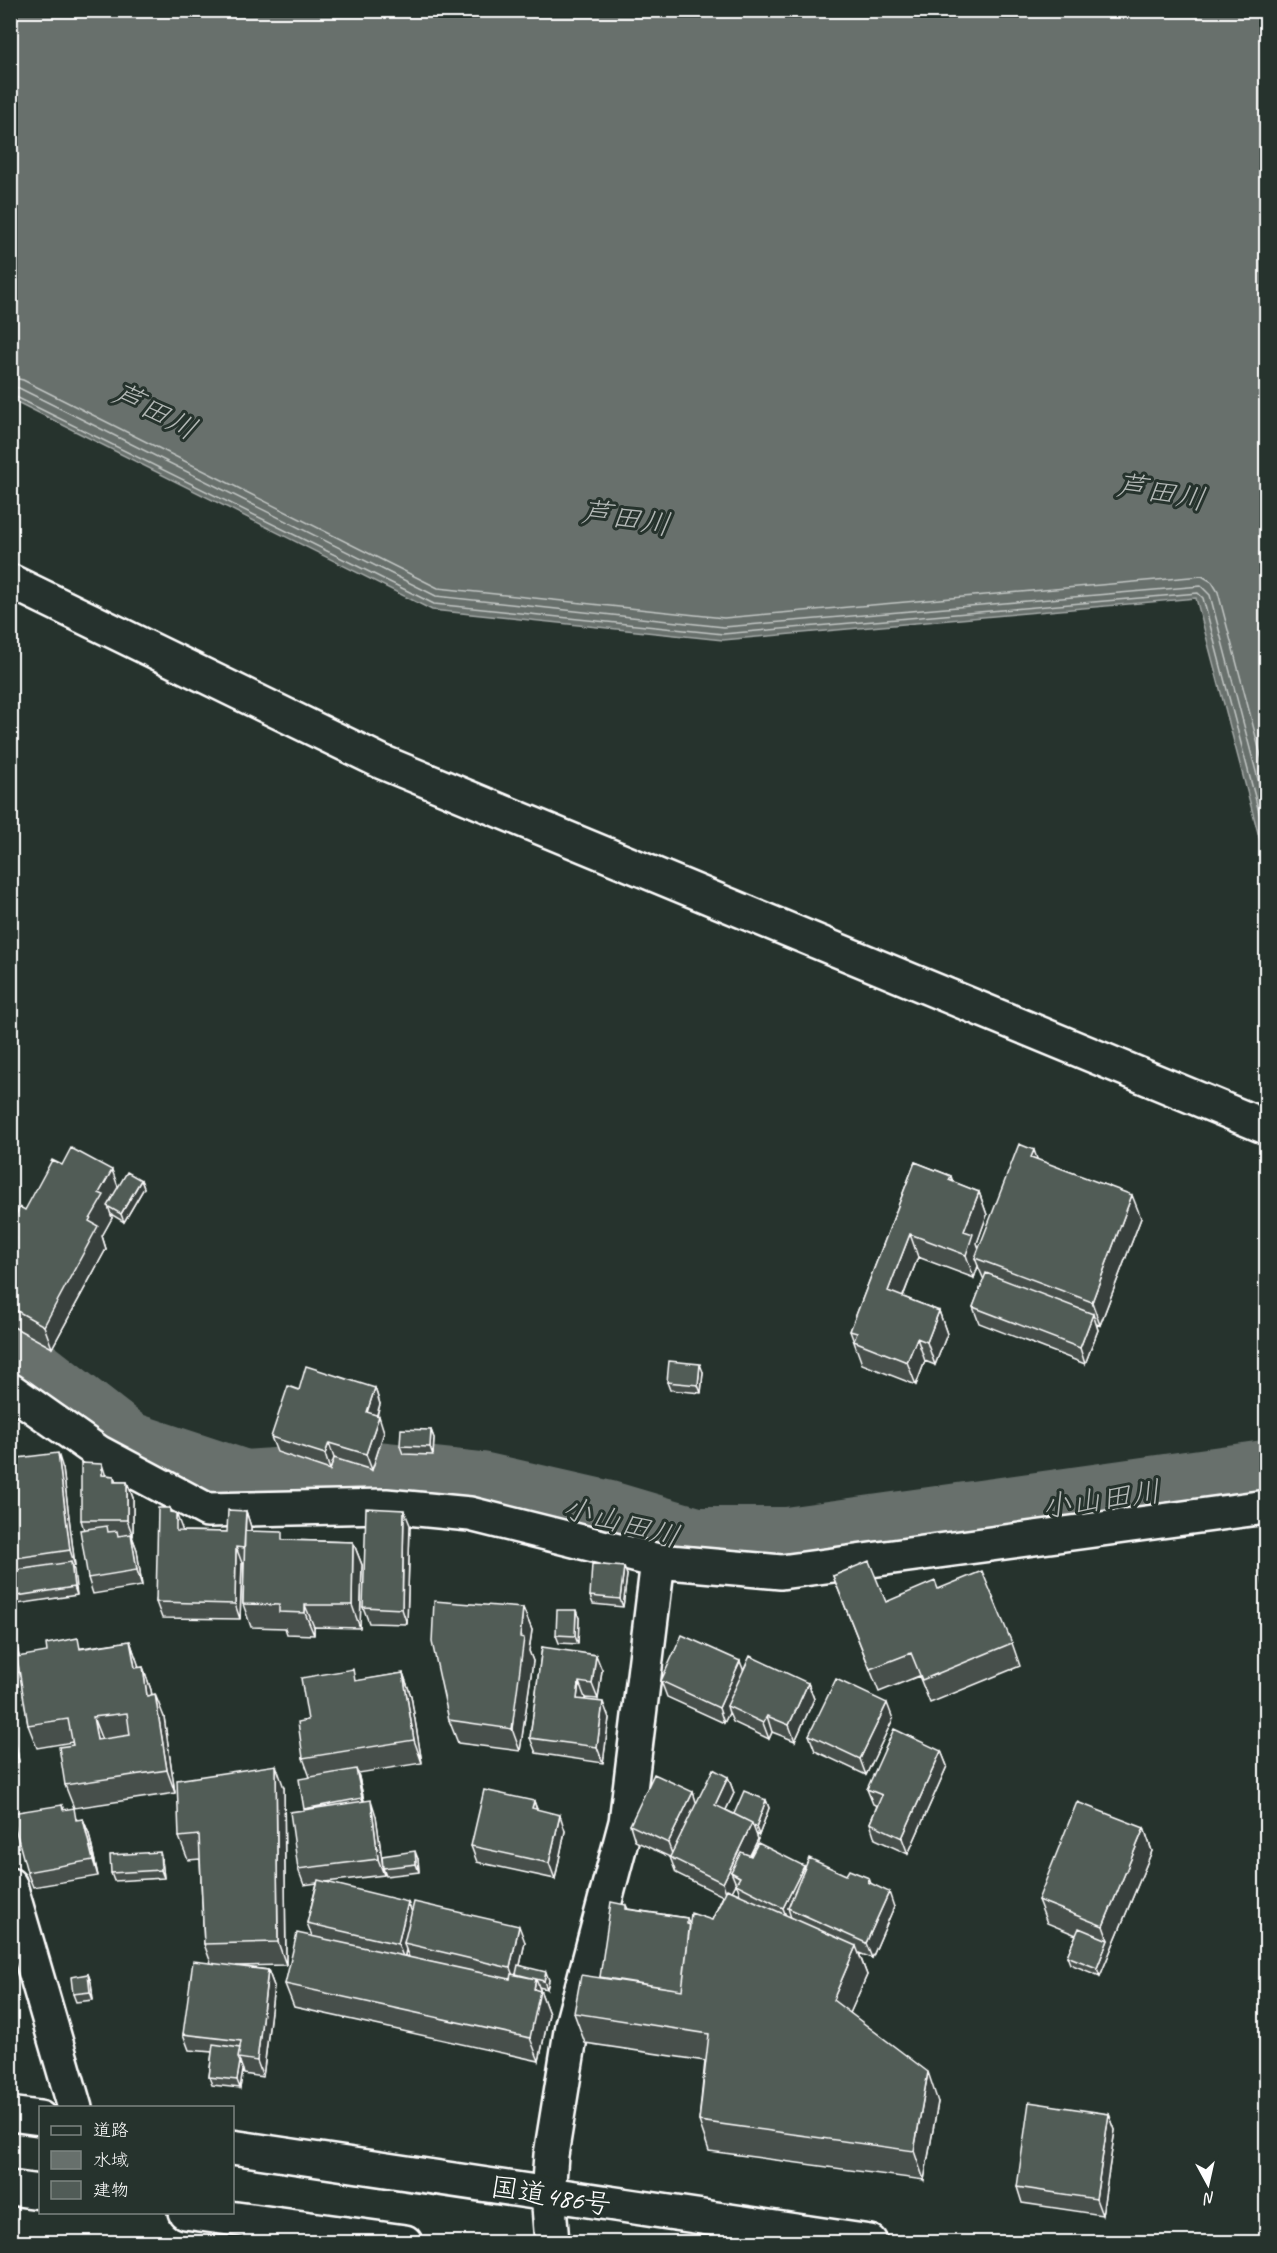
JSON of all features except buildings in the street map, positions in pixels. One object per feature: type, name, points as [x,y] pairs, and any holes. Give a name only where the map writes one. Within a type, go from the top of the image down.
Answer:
[{"type":"main road","points":[[10,581],[382,762],[1266,1127]]},
{"type":"main road","points":[[10,1390],[98,1452],[207,1510],[386,1506],[470,1514],[658,1561],[781,1572],[1266,1507]]},
{"type":"main road","points":[[552,2242],[548,2195],[551,2155],[572,2025],[626,1822],[658,1561]]},
{"type":"main road","points":[[10,1885],[74,2106]]},
{"type":"main road","points":[[10,2114],[39,2118]]},
{"type":"main road","name":"国道486号","points":[[234,2147],[870,2242]]},
{"type":"main road","points":[[10,2188],[39,2192]]},
{"type":"main road","points":[[200,2214],[405,2242]]},
{"type":"water","name":"芦田川","points":[[10,11],[1266,11],[1266,863],[1196,598],[723,640],[432,610],[11,399]]},
{"type":"waterway","name":"小山田川","points":[[10,1357],[126,1447],[244,1486],[377,1477],[481,1488],[605,1516],[696,1543],[788,1543],[1266,1476]]}]
